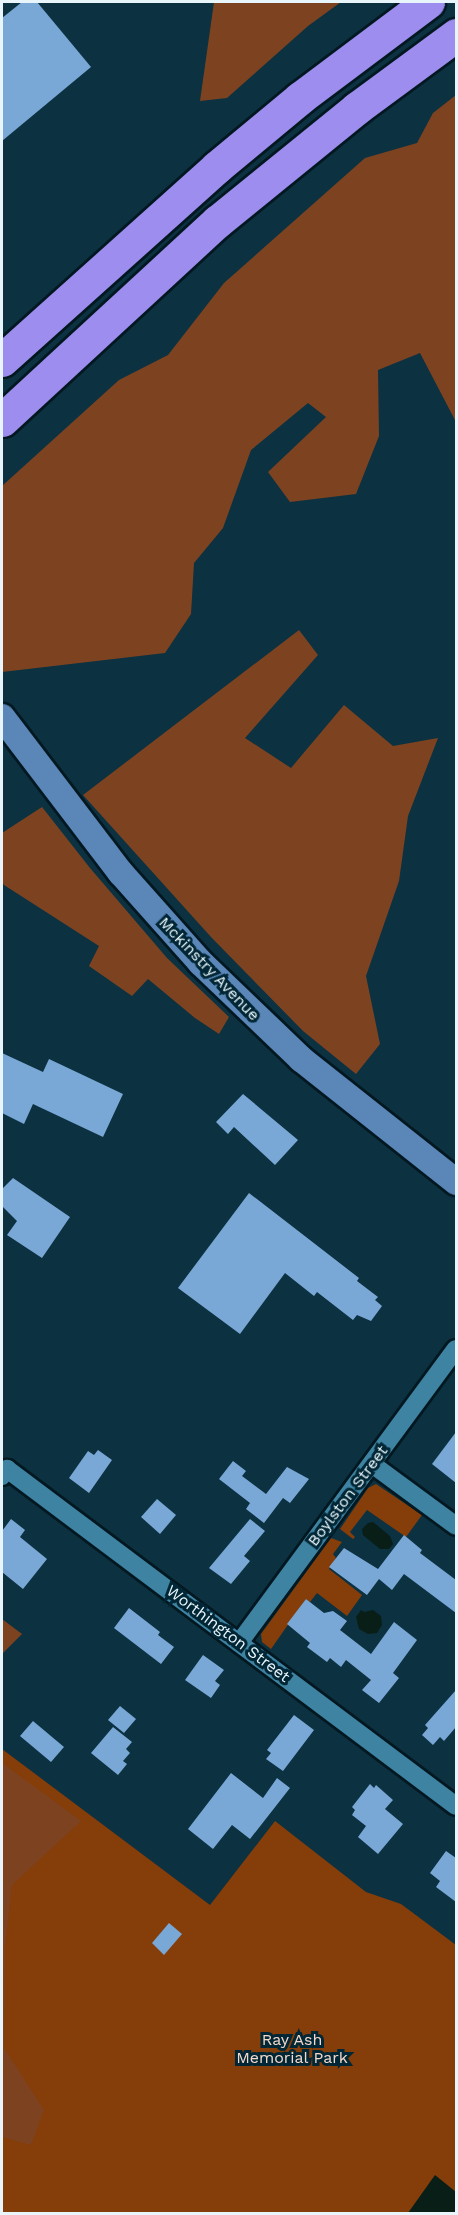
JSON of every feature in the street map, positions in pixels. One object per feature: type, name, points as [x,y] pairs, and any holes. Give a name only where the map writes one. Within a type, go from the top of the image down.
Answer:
[{"type":"highway","points":[[2,360],[217,167],[300,98],[428,2]]},
{"type":"highway","points":[[2,420],[218,221],[357,108],[456,35]]},
{"type":"street","name":"Mckinstry Avenue","points":[[2,717],[121,873],[201,963],[301,1059],[456,1182]]},
{"type":"street","name":"Boylston Street","points":[[239,1643],[456,1349]]},
{"type":"street","points":[[372,1464],[456,1526]]},
{"type":"street","name":"Worthington Street","points":[[2,1476],[7,1468],[456,1806]]},
{"type":"green space","points":[[376,1484],[422,1515],[406,1537],[367,1510],[350,1532],[355,1537],[353,1539],[340,1529],[368,1488]]},
{"type":"green space","points":[[331,1538],[342,1542],[333,1554],[336,1558],[329,1569],[362,1595],[347,1616],[317,1593],[310,1602],[306,1599],[271,1649],[262,1642],[261,1634]]},
{"type":"green space","name":"Ray Ash Memorial Park","points":[[2,1749],[210,1905],[275,1821],[366,1892],[401,1904],[456,1945],[456,2213],[2,2213]]},
{"type":"shaded area","points":[[214,2],[341,2],[308,26],[227,98],[200,101]]},
{"type":"shaded area","points":[[456,95],[456,422],[420,353],[378,370],[379,436],[356,494],[290,502],[268,472],[326,417],[308,403],[251,450],[223,528],[194,563],[191,614],[165,653],[2,672],[2,486],[119,380],[168,355],[224,283],[365,158],[417,143],[433,113]]},
{"type":"shaded area","points":[[299,630],[318,655],[245,738],[291,768],[344,705],[393,746],[438,738],[408,816],[399,881],[366,976],[380,1044],[356,1074],[303,1031],[211,937],[83,795]]},
{"type":"shaded area","points":[[42,807],[90,868],[167,958],[229,1017],[219,1034],[195,1018],[148,979],[132,996],[89,966],[99,946],[4,885],[2,882],[2,833]]},
{"type":"shaded area","points":[[373,1522],[390,1536],[393,1544],[389,1549],[380,1549],[363,1535],[362,1529],[368,1523]]},
{"type":"shaded area","points":[[361,1610],[364,1612],[373,1610],[381,1616],[382,1625],[377,1633],[368,1634],[359,1629],[356,1617]]},
{"type":"shaded area","points":[[2,1619],[22,1634],[2,1654]]},
{"type":"shaded area","points":[[2,1763],[81,1821],[12,1885],[5,1947],[4,2048],[44,2110],[31,2145],[2,2137]]},
{"type":"shaded area","points":[[435,2175],[456,2192],[456,2213],[408,2213]]},
{"type":"building","points":[[22,2],[37,2],[91,67],[2,141],[2,18]]},
{"type":"building","points":[[2,1053],[43,1072],[49,1059],[123,1094],[103,1137],[33,1104],[24,1124],[2,1113]]},
{"type":"building","points":[[243,1094],[298,1140],[275,1165],[234,1127],[228,1134],[216,1122]]},
{"type":"building","points":[[13,1178],[70,1217],[42,1258],[7,1235],[17,1221],[2,1206],[2,1189]]},
{"type":"building","points":[[249,1193],[359,1278],[357,1281],[378,1297],[375,1300],[382,1306],[371,1321],[357,1315],[353,1320],[317,1292],[314,1296],[285,1273],[240,1334],[178,1288]]},
{"type":"building","points":[[456,1432],[456,1483],[432,1464]]},
{"type":"building","points":[[98,1450],[112,1460],[89,1493],[69,1478],[88,1451],[94,1455]]},
{"type":"building","points":[[233,1461],[246,1471],[242,1476],[266,1494],[287,1467],[309,1479],[290,1503],[283,1498],[264,1523],[246,1509],[250,1503],[219,1479]]},
{"type":"building","points":[[157,1499],[176,1515],[160,1534],[141,1517]]},
{"type":"building","points":[[11,1519],[25,1530],[20,1537],[47,1559],[23,1589],[2,1572],[2,1531]]},
{"type":"building","points":[[250,1519],[265,1531],[244,1556],[250,1561],[231,1584],[209,1568]]},
{"type":"building","points":[[404,1535],[422,1550],[420,1553],[456,1580],[456,1613],[404,1574],[392,1590],[379,1579],[367,1595],[329,1567],[344,1548],[378,1569]]},
{"type":"building","points":[[306,1599],[324,1613],[333,1611],[347,1621],[340,1630],[371,1654],[394,1622],[417,1640],[393,1673],[399,1678],[379,1703],[362,1690],[371,1680],[346,1660],[341,1667],[330,1658],[327,1662],[307,1647],[310,1643],[287,1624]]},
{"type":"building","points":[[129,1608],[160,1632],[158,1635],[174,1647],[161,1664],[114,1628]]},
{"type":"building","points":[[203,1655],[224,1670],[215,1681],[220,1685],[211,1698],[185,1680]]},
{"type":"building","points":[[456,1690],[456,1727],[444,1741],[440,1737],[433,1745],[422,1735],[428,1728],[425,1725]]},
{"type":"building","points":[[120,1706],[136,1719],[124,1733],[108,1720]]},
{"type":"building","points":[[294,1715],[314,1730],[283,1771],[266,1759],[271,1753],[267,1750]]},
{"type":"building","points":[[33,1721],[64,1747],[51,1762],[20,1736]]},
{"type":"building","points":[[113,1727],[132,1742],[126,1749],[130,1753],[123,1761],[127,1764],[118,1775],[91,1753]]},
{"type":"building","points":[[231,1773],[263,1798],[277,1778],[290,1788],[250,1839],[232,1825],[213,1849],[188,1829]]},
{"type":"building","points":[[370,1784],[374,1788],[376,1785],[393,1800],[385,1809],[403,1824],[378,1854],[358,1837],[366,1826],[352,1815],[355,1810],[352,1807]]},
{"type":"building","points":[[446,1851],[456,1858],[456,1902],[436,1887],[440,1881],[430,1873]]},
{"type":"building","points":[[169,1923],[182,1934],[164,1955],[152,1943]]}]
